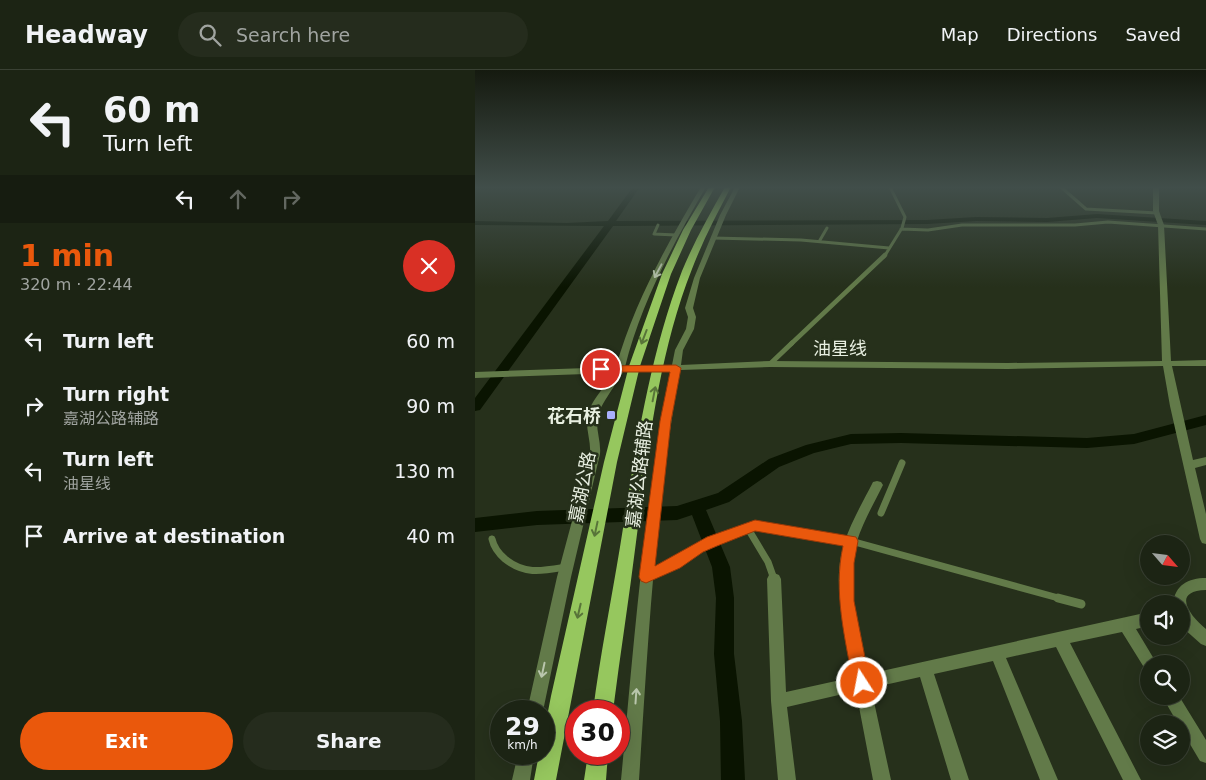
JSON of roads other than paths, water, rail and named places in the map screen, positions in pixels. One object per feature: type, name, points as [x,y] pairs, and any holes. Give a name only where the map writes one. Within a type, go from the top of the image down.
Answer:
[{"type":"main road","name":"嘉湖公路","points":[[545,780],[555,723],[613,448],[632,370],[681,230],[691,220]]},
{"type":"main road","points":[[605,700],[635,494],[659,369],[681,287],[709,220]]},
{"type":"main road","points":[[595,780],[597,765]]},
{"type":"street","points":[[537,700],[568,561],[595,454],[596,443],[592,421],[595,407],[611,386],[620,370],[627,343],[642,305],[685,220]]},
{"type":"street","name":"嘉湖公路辅路","points":[[630,780],[646,577],[666,421],[679,350],[689,329],[691,318],[689,308],[697,278],[721,220]]},
{"type":"street","points":[[1159,220],[1161,226],[1165,353],[1169,364],[1176,410],[1206,539]]},
{"type":"street","name":"油星线","points":[[475,375],[770,364],[977,366],[1206,363]]},
{"type":"street","points":[[1189,465],[1206,461]]},
{"type":"street","points":[[880,491],[851,541],[847,563],[846,601],[882,780]]},
{"type":"street","points":[[775,579],[779,702],[787,780]]},
{"type":"street","points":[[1181,595],[1186,587],[1195,584],[1206,584]]},
{"type":"street","points":[[779,702],[1140,621]]},
{"type":"street","points":[[1126,624],[1145,655]]},
{"type":"street","points":[[1190,625],[1206,639]]},
{"type":"street","points":[[1060,639],[1132,780]]},
{"type":"street","points":[[997,653],[1049,780]]},
{"type":"street","points":[[925,669],[960,780]]},
{"type":"street","points":[[1175,705],[1206,755]]},
{"type":"street","points":[[521,780],[524,765]]},
{"type":"lane","points":[[770,364],[884,257],[902,228],[904,220]]},
{"type":"lane","points":[[902,228],[928,230],[962,226],[1066,225],[1108,222],[1206,229]]},
{"type":"lane","points":[[658,225],[654,234],[681,230]]},
{"type":"lane","points":[[821,240],[827,228]]},
{"type":"lane","points":[[713,238],[778,237],[889,248]]},
{"type":"lane","points":[[881,513],[880,491],[902,463]]},
{"type":"lane","points":[[646,577],[675,563],[698,548],[726,535],[755,525],[851,541],[1081,604]]},
{"type":"lane","points":[[747,527],[768,562],[775,579]]},
{"type":"lane","points":[[492,539],[494,549],[517,569],[525,572],[568,561]]},
{"type":"waterway","points":[[610,224],[613,220]]},
{"type":"waterway","points":[[610,224],[927,222],[957,220]]},
{"type":"waterway","points":[[1161,220],[1206,223]]},
{"type":"waterway","points":[[475,223],[567,225],[610,224]]},
{"type":"waterway","points":[[475,407],[610,224]]},
{"type":"waterway","points":[[475,525],[537,518],[677,513],[723,498],[774,463],[811,449],[851,439],[901,438],[1087,443],[1134,439],[1206,420]]},
{"type":"waterway","points":[[697,507],[721,567],[725,598],[724,654],[731,721],[733,780]]},
{"type":"place","name":"花石桥","points":[[611,415]]}]
